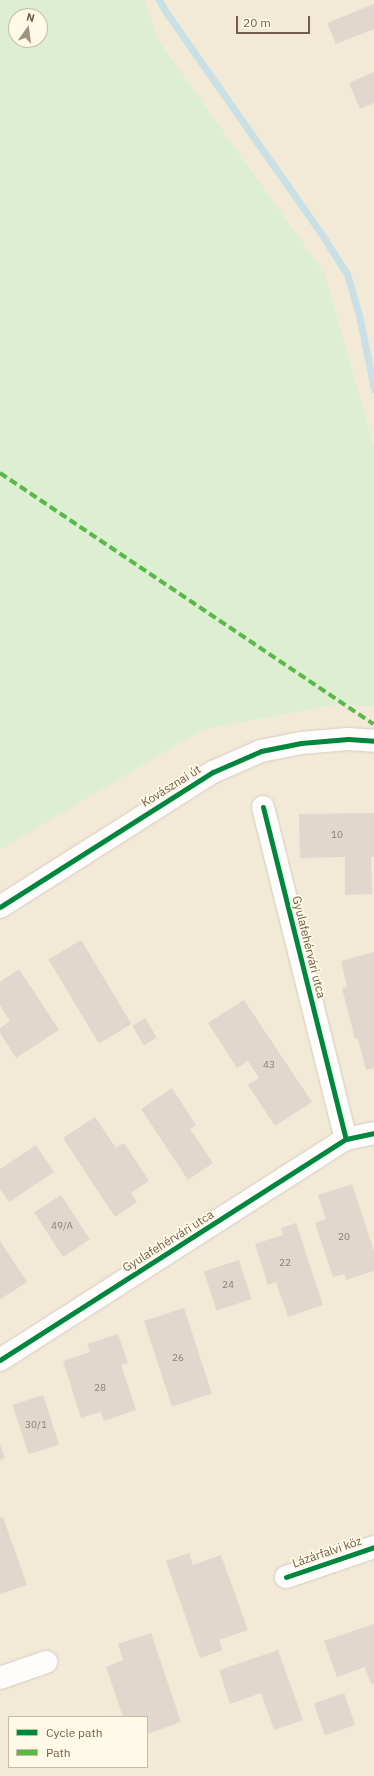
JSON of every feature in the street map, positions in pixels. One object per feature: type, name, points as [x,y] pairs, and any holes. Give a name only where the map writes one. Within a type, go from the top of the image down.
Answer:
[{"type":"street","name":"Kovásznai út","points":[[0,907],[212,772],[261,751],[301,743],[348,739],[374,741]]},
{"type":"street","name":"Gyulafehérvári utca","points":[[263,807],[346,1139]]},
{"type":"street","name":"Gyulafehérvári utca","points":[[0,1360],[346,1139],[374,1133]]},
{"type":"street","name":"Lázárfalvi köz","points":[[286,1577],[374,1547]]},
{"type":"street","points":[[0,1678],[46,1662]]},
{"type":"shaded area","points":[[145,0],[374,0],[374,446],[325,274],[159,41]]},
{"type":"shaded area","points":[[339,704],[374,707],[374,1776],[0,1776],[0,850],[202,730]]},
{"type":"green space","points":[[0,0],[145,0],[159,41],[325,274],[374,446],[374,707],[339,704],[202,730],[0,850]]},
{"type":"building","points":[[374,4],[374,29],[336,44],[327,23]]},
{"type":"building","points":[[374,72],[374,103],[360,109],[349,83]]},
{"type":"building","points":[[374,813],[374,857],[371,857],[372,894],[345,895],[345,857],[300,858],[299,814]]},
{"type":"building","points":[[81,940],[131,1024],[99,1044],[48,960]]},
{"type":"building","points":[[374,952],[374,1068],[366,1070],[358,1039],[355,1039],[342,988],[347,987],[341,961]]},
{"type":"building","points":[[19,969],[59,1030],[16,1058],[0,1033],[0,1028],[10,1021],[0,1005],[0,982]]},
{"type":"building","points":[[244,1000],[312,1102],[275,1126],[248,1085],[259,1078],[248,1061],[237,1068],[208,1023]]},
{"type":"building","points":[[145,1018],[157,1038],[144,1045],[132,1026]]},
{"type":"building","points":[[172,1088],[196,1125],[190,1129],[213,1163],[188,1180],[141,1109]]},
{"type":"building","points":[[95,1117],[116,1148],[124,1143],[149,1181],[131,1193],[137,1202],[115,1217],[63,1138]]},
{"type":"building","points":[[36,1145],[54,1172],[9,1202],[0,1189],[0,1169]]},
{"type":"building","points":[[352,1184],[374,1251],[374,1271],[346,1280],[344,1274],[333,1277],[315,1223],[326,1219],[318,1195]]},
{"type":"building","points":[[61,1195],[90,1239],[63,1257],[34,1212]]},
{"type":"building","points":[[296,1223],[323,1305],[288,1317],[276,1282],[268,1285],[255,1244],[283,1235],[281,1228]]},
{"type":"building","points":[[0,1241],[27,1282],[1,1299],[0,1298]]},
{"type":"building","points":[[239,1260],[252,1299],[216,1310],[204,1271]]},
{"type":"building","points":[[184,1308],[212,1394],[172,1407],[144,1321]]},
{"type":"building","points":[[118,1334],[128,1363],[121,1365],[136,1410],[104,1421],[101,1412],[81,1418],[63,1361],[90,1352],[87,1344]]},
{"type":"building","points":[[43,1395],[59,1444],[29,1454],[13,1405]]},
{"type":"building","points":[[0,1444],[5,1458],[0,1460]]},
{"type":"building","points":[[3,1517],[27,1585],[0,1594],[0,1518]]},
{"type":"building","points":[[189,1553],[193,1565],[221,1555],[248,1630],[219,1640],[223,1650],[200,1658],[166,1561]]},
{"type":"building","points":[[374,1624],[374,1683],[371,1684],[365,1667],[337,1677],[324,1641]]},
{"type":"building","points":[[151,1633],[181,1722],[148,1734],[148,1716],[123,1716],[106,1667],[123,1660],[118,1644]]},
{"type":"building","points":[[278,1650],[303,1720],[274,1730],[261,1693],[230,1704],[219,1670]]},
{"type":"building","points":[[344,1693],[355,1725],[325,1736],[314,1703]]},
{"type":"waterway","points":[[159,0],[324,238],[347,274],[359,315],[374,389]]},
{"type":"marked path","points":[[0,473],[374,724]]},
{"type":"cycle path","points":[[0,907],[213,772],[261,751],[301,743],[348,739],[374,741]]},
{"type":"cycle path","points":[[263,807],[346,1139]]},
{"type":"cycle path","points":[[0,1360],[346,1139],[374,1133]]},
{"type":"cycle path","points":[[286,1577],[374,1547]]}]
